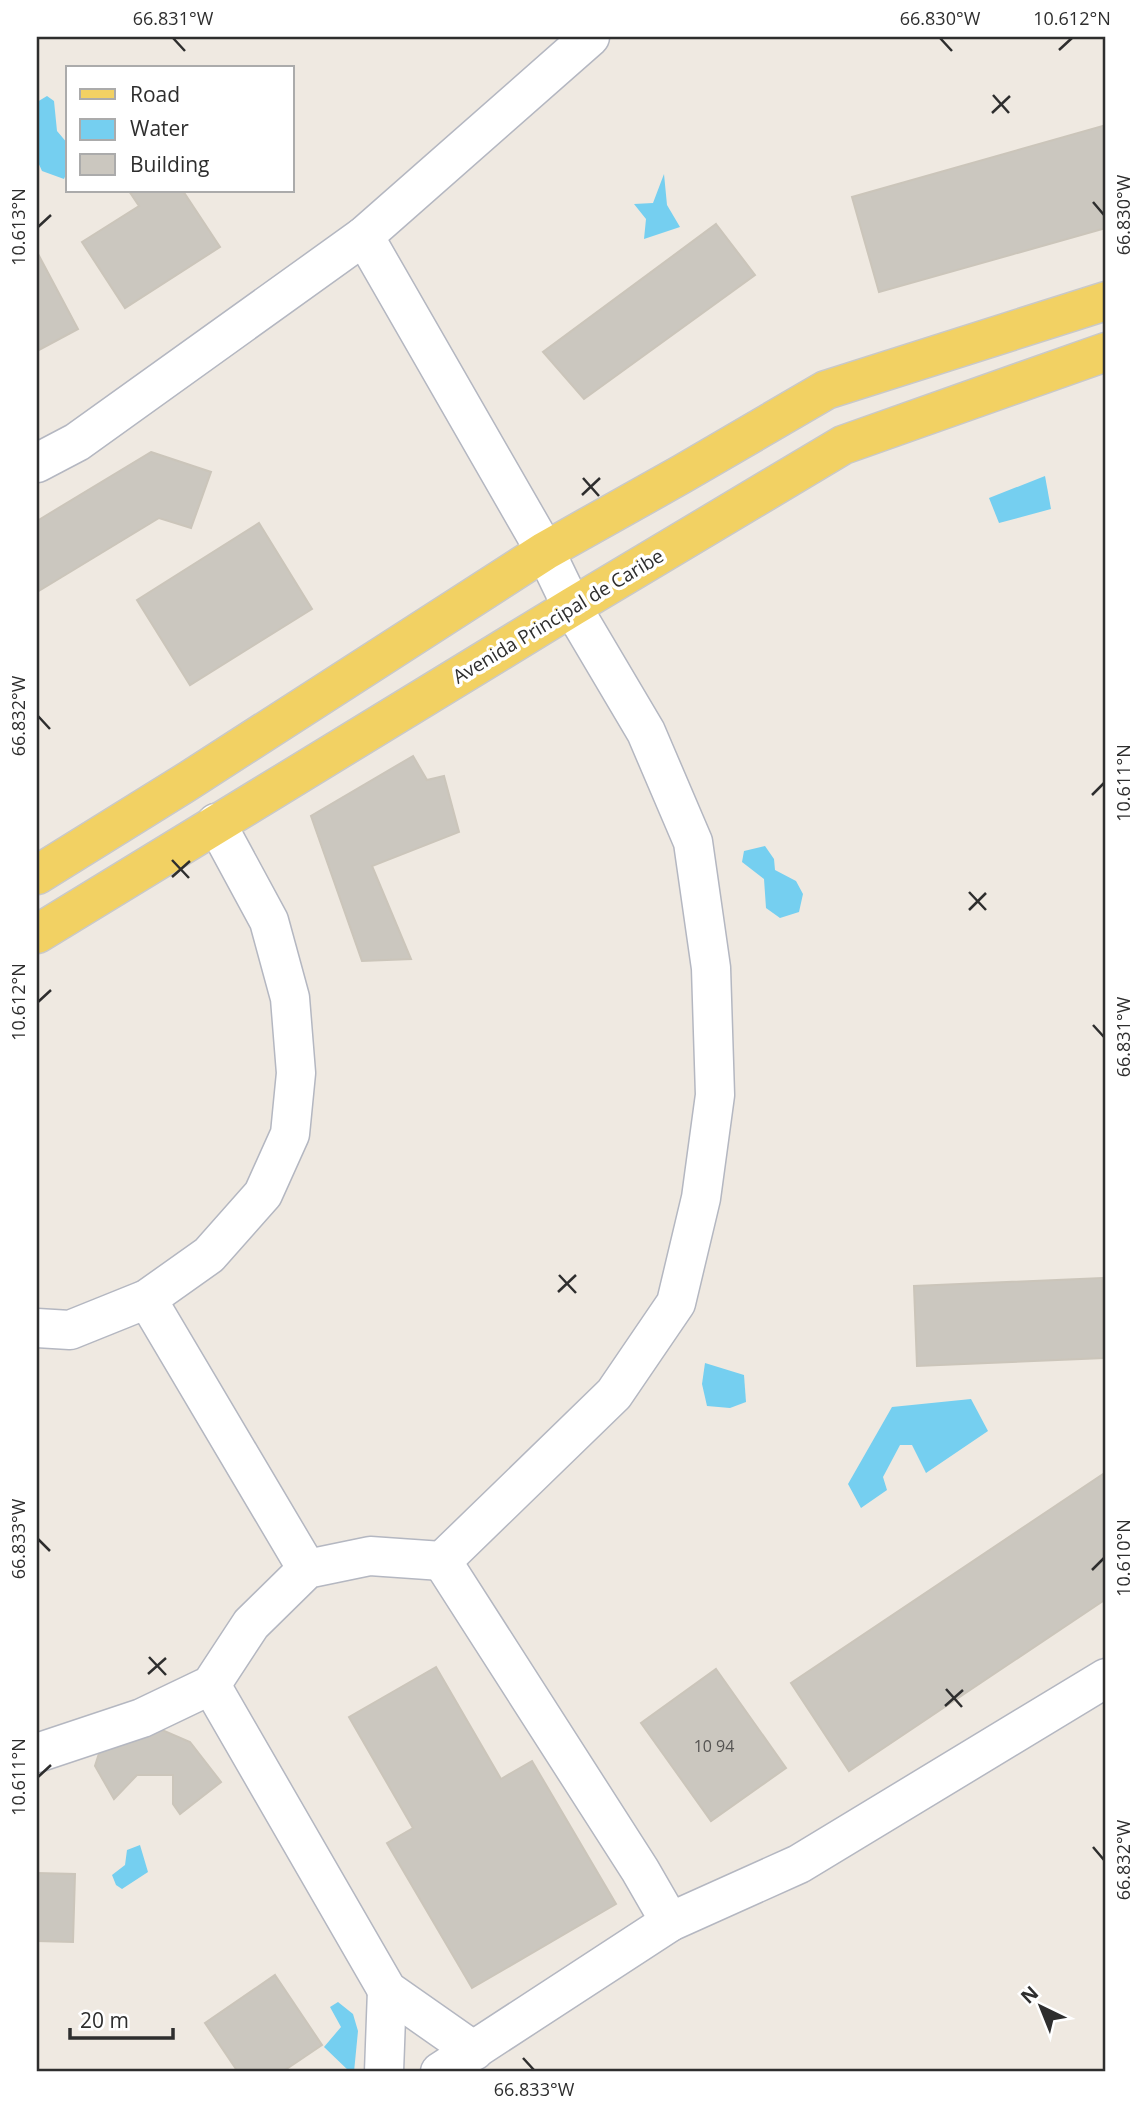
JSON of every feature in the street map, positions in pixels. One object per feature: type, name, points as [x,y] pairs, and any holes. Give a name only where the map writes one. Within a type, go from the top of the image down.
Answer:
[{"type":"main road","points":[[37,875],[545,551],[825,390],[1106,301]]},
{"type":"main road","name":"Avenida Principal de Caribe","points":[[37,934],[843,445],[1106,352]]},
{"type":"street","points":[[37,463],[77,442],[364,236],[590,37]]},
{"type":"street","points":[[37,1753],[142,1718],[211,1685],[251,1623],[307,1569],[370,1556],[442,1561],[614,1394],[676,1303],[701,1198],[715,1095],[711,968],[693,842],[646,732],[572,607],[545,551],[364,236]]},
{"type":"street","points":[[37,1328],[70,1330],[147,1299],[209,1255],[263,1194],[290,1134],[296,1073],[290,998],[270,921],[216,823]]},
{"type":"street","points":[[147,1299],[307,1569]]},
{"type":"street","points":[[442,1561],[640,1870],[670,1922]]},
{"type":"street","points":[[440,2072],[670,1922],[799,1864],[1106,1678]]},
{"type":"street","points":[[211,1685],[387,1990],[474,2051]]},
{"type":"street","points":[[384,2072],[387,1990]]},
{"type":"water","points":[[47,96],[54,101],[57,131],[66,142],[64,179],[42,171],[37,160],[37,102]]},
{"type":"water","points":[[664,174],[667,205],[680,227],[644,239],[646,219],[634,204],[653,203]]},
{"type":"water","points":[[1045,476],[1051,509],[999,523],[989,498]]},
{"type":"water","points":[[765,846],[774,859],[775,870],[796,881],[803,894],[799,912],[780,918],[766,908],[764,879],[742,862],[744,851]]},
{"type":"water","points":[[705,1363],[744,1375],[746,1402],[730,1408],[707,1406],[702,1384]]},
{"type":"water","points":[[971,1399],[988,1431],[926,1473],[912,1445],[900,1445],[883,1477],[887,1490],[861,1508],[848,1484],[892,1407]]},
{"type":"water","points":[[140,1845],[148,1872],[122,1889],[116,1885],[112,1875],[125,1865],[127,1850]]},
{"type":"water","points":[[338,2002],[353,2014],[358,2031],[354,2072],[350,2072],[324,2047],[341,2027],[330,2007]]},
{"type":"building","points":[[1106,125],[1106,228],[879,292],[852,197]]},
{"type":"building","points":[[130,192],[184,192],[220,247],[125,308],[82,242],[139,206]]},
{"type":"building","points":[[716,224],[755,275],[584,399],[543,352]]},
{"type":"building","points":[[37,252],[78,329],[37,351]]},
{"type":"building","points":[[151,452],[211,472],[191,528],[159,518],[37,592],[37,521]]},
{"type":"building","points":[[259,523],[312,609],[190,685],[137,600]]},
{"type":"building","points":[[413,756],[427,780],[444,776],[459,832],[372,866],[411,959],[362,961],[311,816]]},
{"type":"building","points":[[1102,1278],[1104,1358],[917,1366],[914,1286]]},
{"type":"building","points":[[1106,1472],[1106,1599],[849,1771],[791,1683]]},
{"type":"building","points":[[436,1667],[501,1779],[532,1761],[616,1904],[472,1988],[387,1843],[413,1828],[349,1717]]},
{"type":"building","points":[[716,1669],[786,1768],[711,1821],[641,1723]]},
{"type":"building","points":[[155,1727],[190,1742],[221,1782],[180,1814],[173,1804],[173,1775],[137,1775],[114,1799],[95,1766],[103,1741]]},
{"type":"building","points":[[37,1873],[75,1874],[73,1942],[37,1941]]},
{"type":"building","points":[[275,1975],[322,2045],[282,2072],[238,2072],[205,2023]]}]
